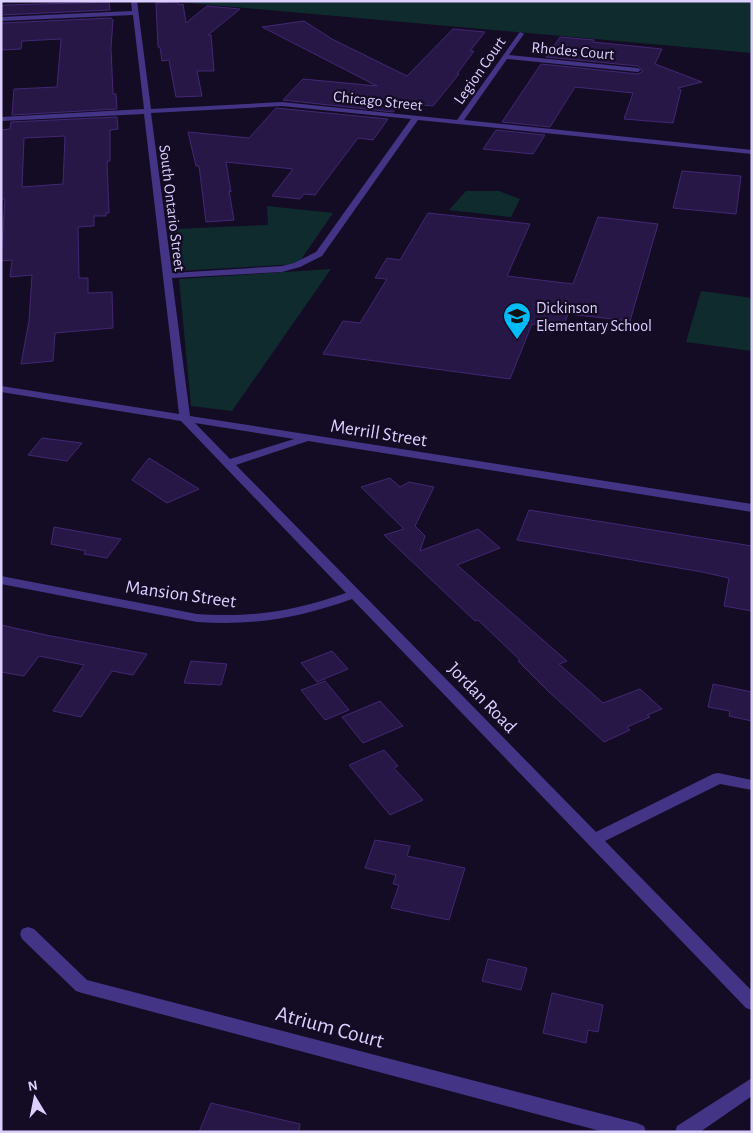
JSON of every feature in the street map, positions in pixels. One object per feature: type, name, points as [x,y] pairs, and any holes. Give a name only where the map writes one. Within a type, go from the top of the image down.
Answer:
[{"type":"street","name":"South Ontario Street","points":[[134,1],[185,418]]},
{"type":"street","points":[[1,20],[135,13]]},
{"type":"street","name":"Legion Court","points":[[459,122],[521,34]]},
{"type":"street","name":"Rhodes Court","points":[[505,57],[638,70]]},
{"type":"street","name":"Chicago Street","points":[[1,119],[282,104],[752,152]]},
{"type":"street","points":[[167,276],[282,269],[297,265],[320,254],[416,118]]},
{"type":"street","name":"Merrill Street","points":[[1,390],[752,508]]},
{"type":"street","name":"Jordan Road","points":[[185,418],[752,1003]]},
{"type":"street","points":[[228,464],[307,438]]},
{"type":"street","name":"Mansion Street","points":[[1,580],[197,618],[229,621],[284,616],[317,608],[355,594]]},
{"type":"street","points":[[594,840],[718,778],[752,784]]},
{"type":"street","name":"Atrium Court","points":[[28,934],[82,986],[637,1132]]},
{"type":"street","points":[[684,1132],[752,1086]]},
{"type":"green space","points":[[167,1],[752,1],[752,53]]},
{"type":"green space","points":[[466,191],[499,191],[520,199],[511,217],[449,210]]},
{"type":"green space","points":[[267,206],[333,213],[298,264],[178,271],[174,229],[268,225]]},
{"type":"green space","points":[[331,269],[232,411],[191,406],[179,279]]},
{"type":"green space","points":[[701,291],[752,298],[752,351],[686,342]]},
{"type":"building","points":[[109,2],[110,10],[1,15],[1,6],[5,5]]},
{"type":"building","points":[[177,2],[180,5],[183,4],[186,23],[207,6],[240,9],[208,35],[211,35],[214,71],[197,71],[202,96],[176,97],[169,60],[162,61],[160,47],[158,47],[156,3]]},
{"type":"building","points":[[111,18],[113,20],[111,48],[113,94],[116,94],[117,109],[12,115],[14,89],[57,87],[61,39],[22,41],[21,49],[1,50],[1,23]]},
{"type":"building","points":[[304,21],[332,39],[407,76],[453,29],[485,32],[470,51],[474,51],[457,74],[459,74],[433,106],[412,104],[403,99],[393,112],[283,100],[303,79],[377,86],[262,27]]},
{"type":"building","points":[[560,37],[662,49],[655,64],[702,82],[678,88],[681,90],[673,123],[624,119],[633,93],[575,87],[550,127],[502,122],[541,64],[638,74],[643,71],[638,66],[546,57]]},
{"type":"building","points":[[276,108],[388,119],[373,140],[358,138],[315,195],[304,194],[300,199],[272,196],[293,169],[226,162],[234,220],[206,222],[199,166],[196,166],[188,132],[249,138]]},
{"type":"building","points":[[117,117],[118,129],[110,130],[110,161],[107,161],[109,213],[106,213],[106,216],[94,216],[94,226],[78,227],[79,278],[88,278],[88,293],[112,292],[113,328],[55,333],[53,361],[21,364],[29,321],[32,275],[10,277],[12,260],[1,261],[5,199],[1,199],[1,130],[10,129],[11,122]],"holes":[[[65,136],[63,184],[22,187],[24,138]]]},
{"type":"building","points":[[496,130],[545,135],[533,154],[483,149]]},
{"type":"building","points":[[682,171],[741,176],[736,214],[673,208]]},
{"type":"building","name":"Dickinson Elementary School","points":[[428,213],[530,224],[507,276],[573,284],[598,217],[658,224],[630,321],[568,314],[563,328],[532,324],[510,379],[323,354],[343,321],[360,323],[387,279],[375,278],[387,258],[400,260]]},
{"type":"building","points":[[42,438],[82,443],[67,461],[28,455]]},
{"type":"building","points":[[149,458],[199,489],[167,503],[132,480]]},
{"type":"building","points":[[390,478],[400,487],[409,482],[434,487],[415,526],[425,536],[420,551],[478,529],[500,548],[457,565],[567,661],[559,664],[603,703],[640,689],[662,709],[647,715],[650,717],[627,727],[630,730],[604,742],[548,691],[518,661],[520,660],[478,620],[475,621],[384,535],[404,529],[361,487]]},
{"type":"building","points":[[529,510],[752,546],[752,611],[724,606],[729,578],[517,540]]},
{"type":"building","points":[[54,527],[121,539],[107,558],[84,554],[86,551],[51,544]]},
{"type":"building","points":[[1,625],[147,654],[133,675],[112,671],[81,717],[53,711],[84,665],[39,656],[24,676],[1,672]]},
{"type":"building","points":[[332,651],[348,669],[317,682],[301,663]]},
{"type":"building","points":[[191,661],[227,664],[221,685],[184,683]]},
{"type":"building","points":[[325,681],[349,710],[325,720],[301,690]]},
{"type":"building","points":[[713,684],[752,692],[752,721],[729,716],[730,711],[708,707]]},
{"type":"building","points":[[380,701],[403,726],[363,743],[342,717]]},
{"type":"building","points":[[384,750],[398,766],[394,768],[423,800],[390,815],[349,765]]},
{"type":"building","points":[[375,840],[410,846],[407,856],[465,868],[449,920],[391,908],[399,885],[393,884],[396,875],[365,868]]},
{"type":"building","points":[[488,959],[527,968],[521,990],[482,981]]},
{"type":"building","points":[[552,993],[603,1005],[598,1032],[588,1030],[586,1043],[543,1033]]},
{"type":"building","points":[[211,1103],[300,1124],[299,1132],[199,1132]]},
{"type":"place","name":"Dickinson Elementary School","points":[[517,340]]}]
